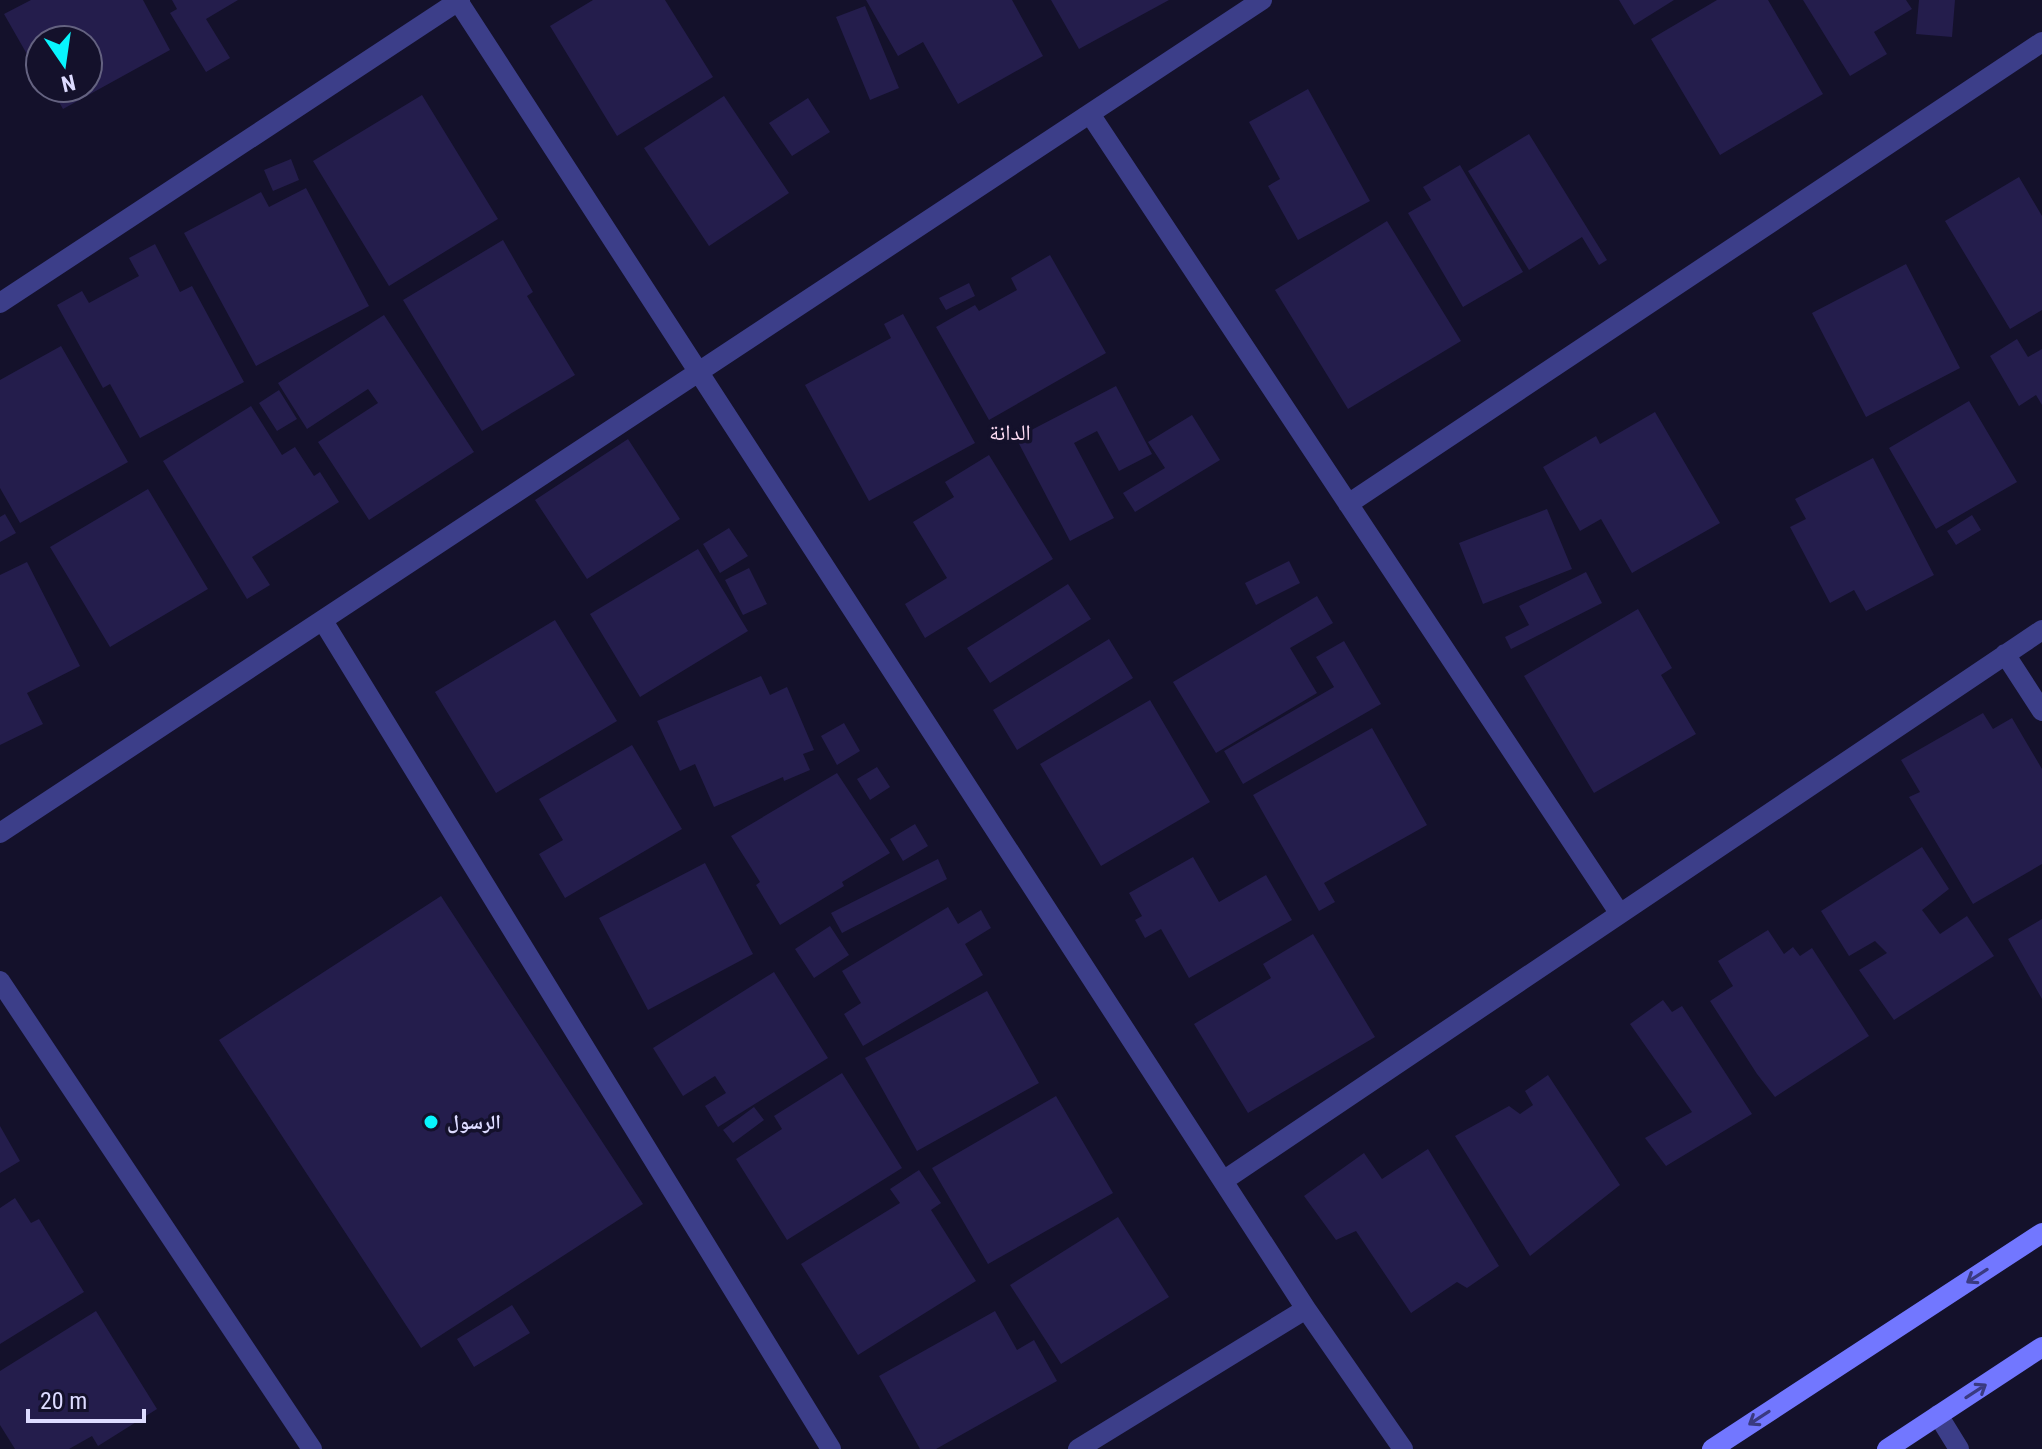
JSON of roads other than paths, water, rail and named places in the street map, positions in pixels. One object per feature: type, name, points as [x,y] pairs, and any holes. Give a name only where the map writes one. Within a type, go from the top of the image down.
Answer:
[{"type":"street","points":[[0,833],[1262,0]]},
{"type":"street","points":[[0,303],[459,1],[1306,1309],[1403,1449]]},
{"type":"street","points":[[1348,504],[2042,42]]},
{"type":"street","points":[[1090,114],[1620,914]]},
{"type":"street","points":[[323,621],[831,1449]]},
{"type":"street","points":[[1223,1181],[2042,630]]},
{"type":"street","points":[[2005,654],[2042,711]]},
{"type":"street","points":[[0,981],[312,1449]]},
{"type":"street","points":[[1712,1449],[2042,1233]]},
{"type":"street","points":[[1078,1449],[1306,1309]]},
{"type":"street","points":[[1887,1449],[2042,1347]]},
{"type":"street","points":[[1938,1415],[1959,1449]]},
{"type":"place","name":"الرسول","points":[[431,1122]]},
{"type":"district","name":"الدانة","points":[[1010,432]]}]
